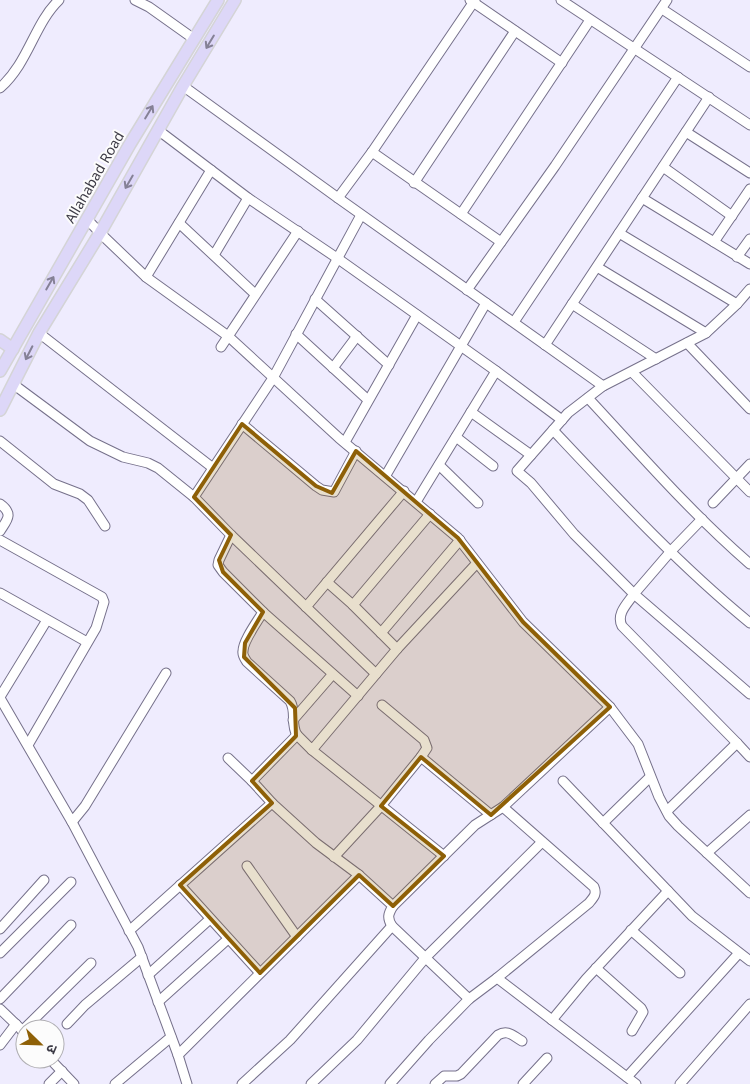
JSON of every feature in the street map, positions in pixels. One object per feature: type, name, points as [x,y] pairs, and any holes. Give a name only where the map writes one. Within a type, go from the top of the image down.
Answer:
[{"type":"main road","name":"Allahabad Road","points":[[0,371],[130,144],[218,0]]},
{"type":"main road","points":[[0,410],[3,397],[13,384],[39,333],[100,233],[183,86],[235,0]]},
{"type":"main road","points":[[0,340],[13,349]]},
{"type":"street","points":[[0,88],[18,69],[45,17],[60,0]]},
{"type":"street","points":[[135,0],[149,7],[194,38]]},
{"type":"street","points":[[561,0],[573,3],[590,20],[750,125]]},
{"type":"street","points":[[467,290],[636,49],[668,0]]},
{"type":"street","points":[[338,198],[372,152],[473,1],[562,63]]},
{"type":"street","points":[[662,9],[750,67]]},
{"type":"street","points":[[461,214],[590,20]]},
{"type":"street","points":[[414,183],[515,31]]},
{"type":"street","points":[[514,322],[678,77]]},
{"type":"street","points":[[183,86],[361,215],[604,386]]},
{"type":"street","points":[[545,344],[709,97]]},
{"type":"street","points":[[158,130],[248,198],[496,370],[562,420]]},
{"type":"street","points":[[686,132],[750,173]]},
{"type":"street","points":[[372,152],[501,242]]},
{"type":"street","points":[[663,167],[732,216]]},
{"type":"street","points":[[146,277],[211,170]]},
{"type":"street","points":[[714,242],[750,189]]},
{"type":"street","points":[[214,255],[248,198]]},
{"type":"street","points":[[642,198],[750,264]]},
{"type":"street","points":[[194,498],[273,378],[361,215]]},
{"type":"street","points":[[87,219],[146,277],[228,336],[345,442],[460,540],[523,622],[610,706],[638,744],[650,777],[667,811],[678,826],[749,892]]},
{"type":"street","points":[[179,224],[255,294]]},
{"type":"street","points":[[221,347],[298,231]]},
{"type":"street","points":[[619,233],[737,304]]},
{"type":"street","points":[[737,257],[750,239]]},
{"type":"street","points":[[597,267],[706,333]]},
{"type":"street","points":[[750,289],[706,333],[604,386],[568,413],[517,470],[574,534],[634,594],[750,694]]},
{"type":"street","points":[[315,299],[389,365]]},
{"type":"street","points":[[386,475],[486,303]]},
{"type":"street","points":[[572,304],[656,359]]},
{"type":"street","points":[[345,442],[417,315]]},
{"type":"street","points":[[39,333],[213,468]]},
{"type":"street","points":[[296,334],[368,400]]},
{"type":"street","points":[[333,368],[356,336]]},
{"type":"street","points":[[687,343],[750,408]]},
{"type":"street","points":[[416,502],[496,370]]},
{"type":"street","points":[[632,372],[750,492]]},
{"type":"street","points":[[13,384],[90,441],[123,457],[158,468],[194,498],[376,674]]},
{"type":"street","points":[[588,398],[702,519],[750,564]]},
{"type":"street","points":[[471,412],[530,455]]},
{"type":"street","points":[[242,424],[316,486],[328,492],[334,492],[356,451]]},
{"type":"street","points":[[553,430],[617,499],[671,552],[750,623]]},
{"type":"street","points":[[456,436],[492,466]]},
{"type":"street","points":[[0,441],[54,484],[80,494],[88,500],[105,526]]},
{"type":"street","points":[[713,503],[750,464]]},
{"type":"street","points":[[439,465],[478,503]]},
{"type":"street","points":[[306,607],[404,491]]},
{"type":"street","points":[[0,504],[7,509],[8,513],[7,520],[0,531]]},
{"type":"street","points":[[353,605],[430,514]]},
{"type":"street","points":[[702,519],[634,594],[620,613],[619,621],[750,756]]},
{"type":"street","points":[[231,534],[218,560],[218,565],[223,572],[263,612],[358,696]]},
{"type":"street","points":[[0,540],[102,597],[104,602],[96,628],[28,745]]},
{"type":"street","points":[[381,633],[460,540]]},
{"type":"street","points":[[312,750],[397,650],[477,563]]},
{"type":"street","points":[[327,582],[353,605],[397,650]]},
{"type":"street","points":[[0,593],[87,642]]},
{"type":"street","points":[[263,612],[245,643],[242,652],[247,662],[290,701],[294,708],[293,727],[298,735],[312,750],[444,856]]},
{"type":"street","points":[[47,620],[0,697],[72,822],[121,913],[142,958],[187,1084]]},
{"type":"street","points":[[72,822],[85,806],[166,673]]},
{"type":"street","points":[[293,720],[332,675]]},
{"type":"street","points":[[334,857],[380,806],[427,748],[424,740],[382,706]]},
{"type":"street","points":[[469,999],[392,926],[389,920],[389,913],[393,906],[475,825],[503,807],[610,706]]},
{"type":"street","points":[[252,781],[298,735]]},
{"type":"street","points":[[667,811],[737,743]]},
{"type":"street","points":[[421,757],[491,815]]},
{"type":"street","points":[[228,758],[298,828],[359,875],[393,906]]},
{"type":"street","points":[[603,823],[650,777]]},
{"type":"street","points":[[563,781],[692,916],[750,961]]},
{"type":"street","points":[[129,931],[272,804]]},
{"type":"street","points":[[390,1084],[469,999],[594,897],[596,892],[594,887],[503,807]]},
{"type":"street","points":[[707,853],[750,815]]},
{"type":"street","points":[[311,1084],[357,1040],[426,957],[542,842]]},
{"type":"street","points":[[247,866],[297,937]]},
{"type":"street","points":[[178,1055],[359,875]]},
{"type":"street","points":[[17,938],[2,926],[44,880]]},
{"type":"street","points":[[0,953],[71,882]]},
{"type":"street","points":[[180,885],[260,973]]},
{"type":"street","points":[[552,1020],[596,968],[668,891]]},
{"type":"street","points":[[148,975],[210,919]]},
{"type":"street","points":[[0,999],[71,926]]},
{"type":"street","points":[[242,1084],[290,1040],[392,926]]},
{"type":"street","points":[[631,930],[680,973]]},
{"type":"street","points":[[158,1002],[228,939]]},
{"type":"street","points":[[628,1078],[739,953]]},
{"type":"street","points":[[67,1024],[85,1005],[142,958]]},
{"type":"street","points":[[32,1019],[91,963]]},
{"type":"street","points":[[596,968],[641,1008],[643,1012],[632,1031]]},
{"type":"street","points":[[497,978],[636,1084]]},
{"type":"street","points":[[680,1084],[750,1004]]},
{"type":"street","points":[[0,1009],[15,1024]]},
{"type":"street","points":[[435,1084],[444,1076],[457,1076],[461,1074],[503,1032],[509,1032],[522,1041]]},
{"type":"street","points":[[0,1045],[15,1034]]},
{"type":"street","points":[[115,1084],[171,1037]]},
{"type":"street","points":[[523,1084],[548,1058]]},
{"type":"street","points":[[49,1084],[62,1071],[74,1084]]},
{"type":"highlighted area","points":[[242,424],[316,486],[332,493],[356,451],[458,538],[523,622],[610,707],[491,815],[421,757],[381,806],[444,856],[393,906],[359,875],[260,973],[180,885],[272,803],[252,781],[296,736],[295,708],[244,657],[245,643],[263,612],[223,572],[219,560],[231,535],[194,497]]}]
